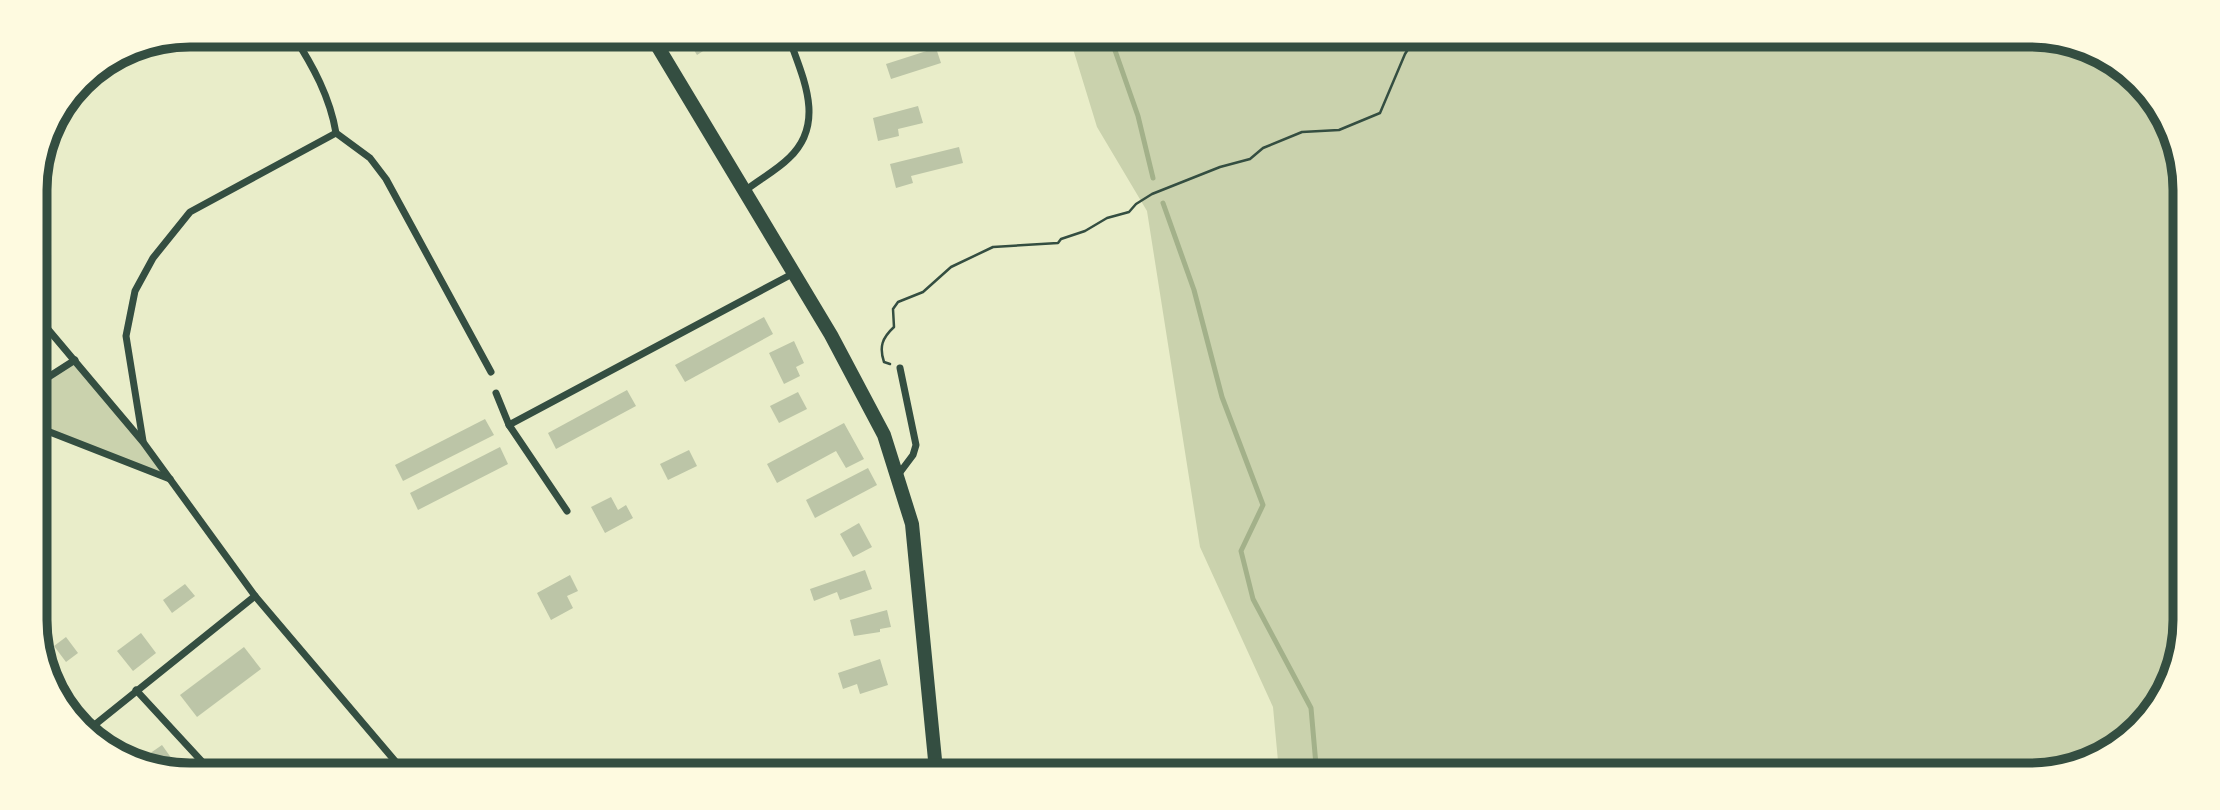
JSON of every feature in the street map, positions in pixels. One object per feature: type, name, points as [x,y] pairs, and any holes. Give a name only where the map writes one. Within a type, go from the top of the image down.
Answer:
[{"type":"main road","points":[[658,47],[794,272],[859,385],[884,435],[912,524],[935,763]]},
{"type":"street","points":[[300,47],[332,110],[336,133],[370,158],[386,179],[491,372]]},
{"type":"street","points":[[746,190],[788,159],[802,144],[809,127],[807,93],[792,47]]},
{"type":"street","points":[[143,442],[126,336],[135,291],[153,258],[190,212],[336,133]]},
{"type":"street","points":[[509,425],[794,272]]},
{"type":"street","points":[[48,328],[143,442],[255,596],[397,763]]},
{"type":"street","points":[[48,378],[75,360]]},
{"type":"street","points":[[898,476],[913,455],[916,445],[900,368]]},
{"type":"street","points":[[496,393],[509,425],[568,511]]},
{"type":"street","points":[[47,431],[170,479]]},
{"type":"street","points":[[94,725],[255,596]]},
{"type":"street","points":[[136,690],[203,763]]},
{"type":"path","points":[[900,368],[884,362],[881,345],[886,334],[894,327],[893,309],[898,302],[923,292],[951,267],[993,247],[1058,243],[1061,239],[1085,231],[1107,218],[1129,212],[1152,194],[1220,167],[1250,159],[1264,148],[1302,132],[1339,130],[1380,113],[1409,47]]},
{"type":"green space","points":[[1072,47],[2030,47],[2058,50],[2093,62],[2124,83],[2149,111],[2165,144],[2172,172],[2173,620],[2170,648],[2154,691],[2131,721],[2101,744],[2076,755],[2039,762],[1278,762],[1273,707],[1200,547],[1147,211],[1097,127]]},
{"type":"green space","points":[[75,360],[170,479],[47,431],[48,378]]},
{"type":"building","points":[[692,47],[709,47],[697,55]]},
{"type":"building","points":[[936,48],[941,63],[891,79],[886,64]]},
{"type":"building","points":[[918,106],[923,123],[898,129],[899,136],[878,141],[873,118]]},
{"type":"building","points":[[959,147],[963,163],[911,176],[913,183],[896,188],[890,164]]},
{"type":"building","points":[[764,317],[773,334],[685,382],[675,365]]},
{"type":"building","points":[[794,341],[804,363],[796,367],[800,376],[784,384],[769,353]]},
{"type":"building","points":[[627,390],[636,406],[556,449],[548,433]]},
{"type":"building","points":[[798,392],[807,409],[779,423],[770,406]]},
{"type":"building","points":[[485,419],[494,435],[403,481],[395,465]]},
{"type":"building","points":[[844,423],[864,459],[846,468],[836,451],[777,483],[767,464]]},
{"type":"building","points":[[500,447],[508,464],[418,510],[410,493]]},
{"type":"building","points":[[689,450],[697,466],[668,480],[660,464]]},
{"type":"building","points":[[868,468],[877,485],[815,518],[806,500]]},
{"type":"building","points":[[611,497],[618,510],[626,505],[633,518],[605,533],[591,507]]},
{"type":"building","points":[[859,523],[872,547],[853,557],[840,534]]},
{"type":"building","points":[[865,570],[872,589],[840,600],[837,592],[814,601],[810,589]]},
{"type":"building","points":[[570,575],[578,591],[567,596],[573,608],[551,620],[537,593]]},
{"type":"building","points":[[185,584],[195,596],[172,613],[163,600]]},
{"type":"building","points":[[887,610],[891,627],[880,629],[880,632],[854,636],[850,620]]},
{"type":"building","points":[[141,633],[156,653],[133,671],[117,651]]},
{"type":"building","points":[[66,637],[78,653],[66,662],[54,646]]},
{"type":"building","points":[[244,647],[261,669],[197,717],[180,695]]},
{"type":"building","points":[[880,659],[888,685],[860,694],[857,684],[843,689],[838,673]]},
{"type":"building","points":[[58,673],[69,687],[66,689]]},
{"type":"building","points":[[162,745],[174,761],[162,760],[147,756]]},
{"type":"waterway","points":[[1114,47],[1138,116],[1153,178]]},
{"type":"waterway","points":[[1163,203],[1194,290],[1222,397],[1263,505],[1241,551],[1253,599],[1311,708],[1316,762]]}]
